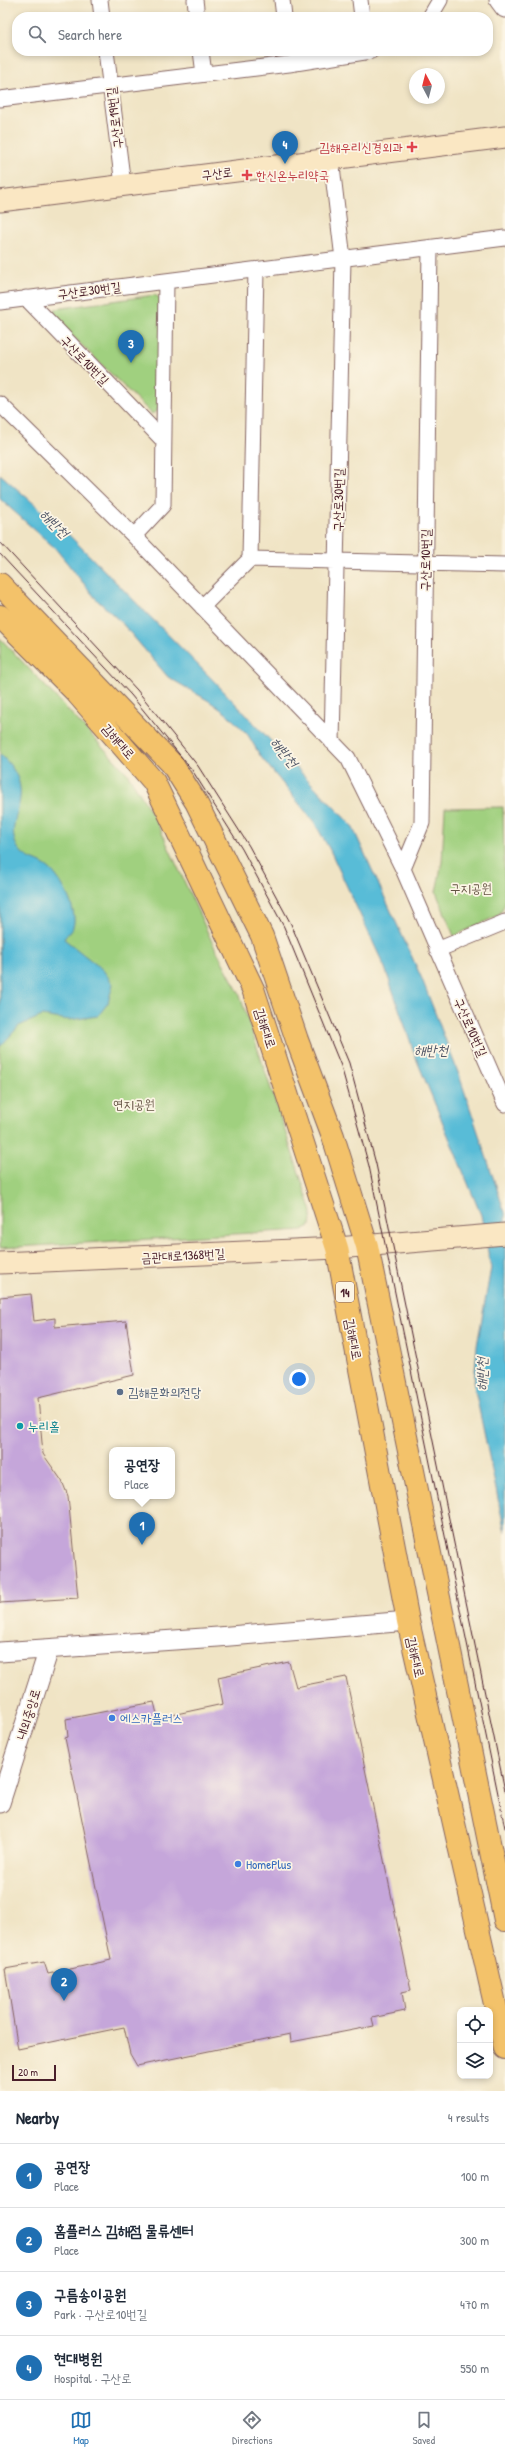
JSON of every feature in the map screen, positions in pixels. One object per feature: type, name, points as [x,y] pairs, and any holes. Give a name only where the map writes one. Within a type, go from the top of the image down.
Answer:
[{"type":"main road","name":"구산로","points":[[0,201],[505,137]]},
{"type":"main road","name":"김해대로","points":[[0,584],[172,764],[196,802],[262,936],[297,1040],[333,1136],[367,1246],[505,1920]]},
{"type":"main road","name":"김해대로","points":[[0,616],[75,691],[154,782],[253,989],[337,1248],[408,1621],[505,2048]]},
{"type":"main road","name":"금관대로1368번길","points":[[0,1263],[337,1248],[424,1242],[505,1234]]},
{"type":"street","points":[[100,0],[101,12]]},
{"type":"street","points":[[195,0],[196,12]]},
{"type":"street","points":[[282,0],[283,12]]},
{"type":"street","points":[[360,0],[361,12]]},
{"type":"street","points":[[433,12],[440,0]]},
{"type":"street","points":[[499,0],[505,8]]},
{"type":"street","name":"구산로19번길","points":[[107,56],[123,185]]},
{"type":"street","points":[[202,56],[204,74]]},
{"type":"street","points":[[0,99],[204,74],[289,57],[302,56]]},
{"type":"street","name":"구산로30번길","points":[[331,158],[343,259],[332,742]]},
{"type":"street","name":"구산로30번길","points":[[26,298],[505,238]]},
{"type":"street","name":"구산로10번길","points":[[403,869],[422,823],[430,248]]},
{"type":"street","points":[[202,607],[250,559],[256,270]]},
{"type":"street","points":[[134,536],[163,505],[162,440],[166,281]]},
{"type":"street","points":[[0,302],[26,298]]},
{"type":"street","name":"구산로10번길","points":[[26,298],[162,440]]},
{"type":"street","name":"구산로10번길","points":[[0,404],[134,536],[348,758],[403,869],[505,1104]]},
{"type":"street","points":[[250,559],[505,565]]},
{"type":"street","points":[[437,950],[505,922]]},
{"type":"street","points":[[0,1652],[218,1637],[408,1621]]},
{"type":"street","name":"내외중앙로","points":[[0,1803],[49,1649]]},
{"type":"green space","points":[[155,295],[168,303],[160,409],[152,414],[53,317],[55,309]]},
{"type":"green space","name":"연지공원","points":[[0,638],[127,773],[156,820],[213,944],[239,993],[312,1212],[310,1226],[302,1230],[0,1248]]},
{"type":"green space","name":"구지공원","points":[[503,807],[505,904],[499,915],[454,936],[436,892],[442,862],[445,808]]},
{"type":"water","name":"해반천","points":[[0,474],[63,529],[211,678],[352,826],[422,979],[459,1075],[505,1213],[505,1532],[474,1385],[477,1346],[491,1268],[481,1215],[416,1058],[385,968],[330,850],[314,822],[261,757],[248,735],[227,714],[209,701],[168,677],[121,622],[97,600],[55,548],[0,499]]},
{"type":"water","points":[[0,754],[13,769],[19,782],[19,806],[14,827],[14,837],[18,848],[24,855],[46,866],[57,877],[71,903],[74,920],[73,927],[64,939],[103,970],[113,984],[108,1003],[98,1016],[69,1020],[42,1016],[19,1026],[0,1047]]},
{"type":"building","name":"누리홀","points":[[31,1294],[34,1321],[55,1318],[55,1327],[126,1321],[134,1375],[38,1398],[43,1454],[62,1481],[68,1496],[78,1598],[0,1603],[0,1297]]},
{"type":"building","name":"HomePlus","points":[[289,1662],[296,1687],[346,1677],[411,1990],[402,1992],[405,2011],[372,2018],[374,2026],[291,2042],[290,2034],[137,2066],[130,2054],[124,2027],[18,2049],[5,1969],[44,1962],[48,1974],[111,1960],[65,1738],[68,1737],[66,1719],[154,1702],[158,1718],[223,1704],[218,1677]]},
{"type":"tram line","points":[[0,542],[137,690],[198,766],[249,846],[291,924],[349,1063],[376,1164],[505,1791]]},
{"type":"tram line","points":[[0,554],[131,695],[192,770],[242,849],[284,927],[341,1066],[369,1166],[505,1828]]},
{"type":"place","name":"김해우리신경외과","points":[[412,147]]},
{"type":"place","name":"현대병원","points":[[285,164]]},
{"type":"place","name":"한신온누리약국","points":[[247,175]]},
{"type":"place","name":"구름송이공원","points":[[131,363]]},
{"type":"place","name":"김해문화의전당","points":[[120,1392]]},
{"type":"place","name":"누리홀","points":[[20,1426]]},
{"type":"place","name":"공연장","points":[[142,1545]]},
{"type":"place","name":"에스카플러스","points":[[112,1718]]},
{"type":"place","name":"HomePlus","points":[[238,1864]]},
{"type":"place","name":"홈플러스 김해점 물류센터","points":[[64,2001]]}]
